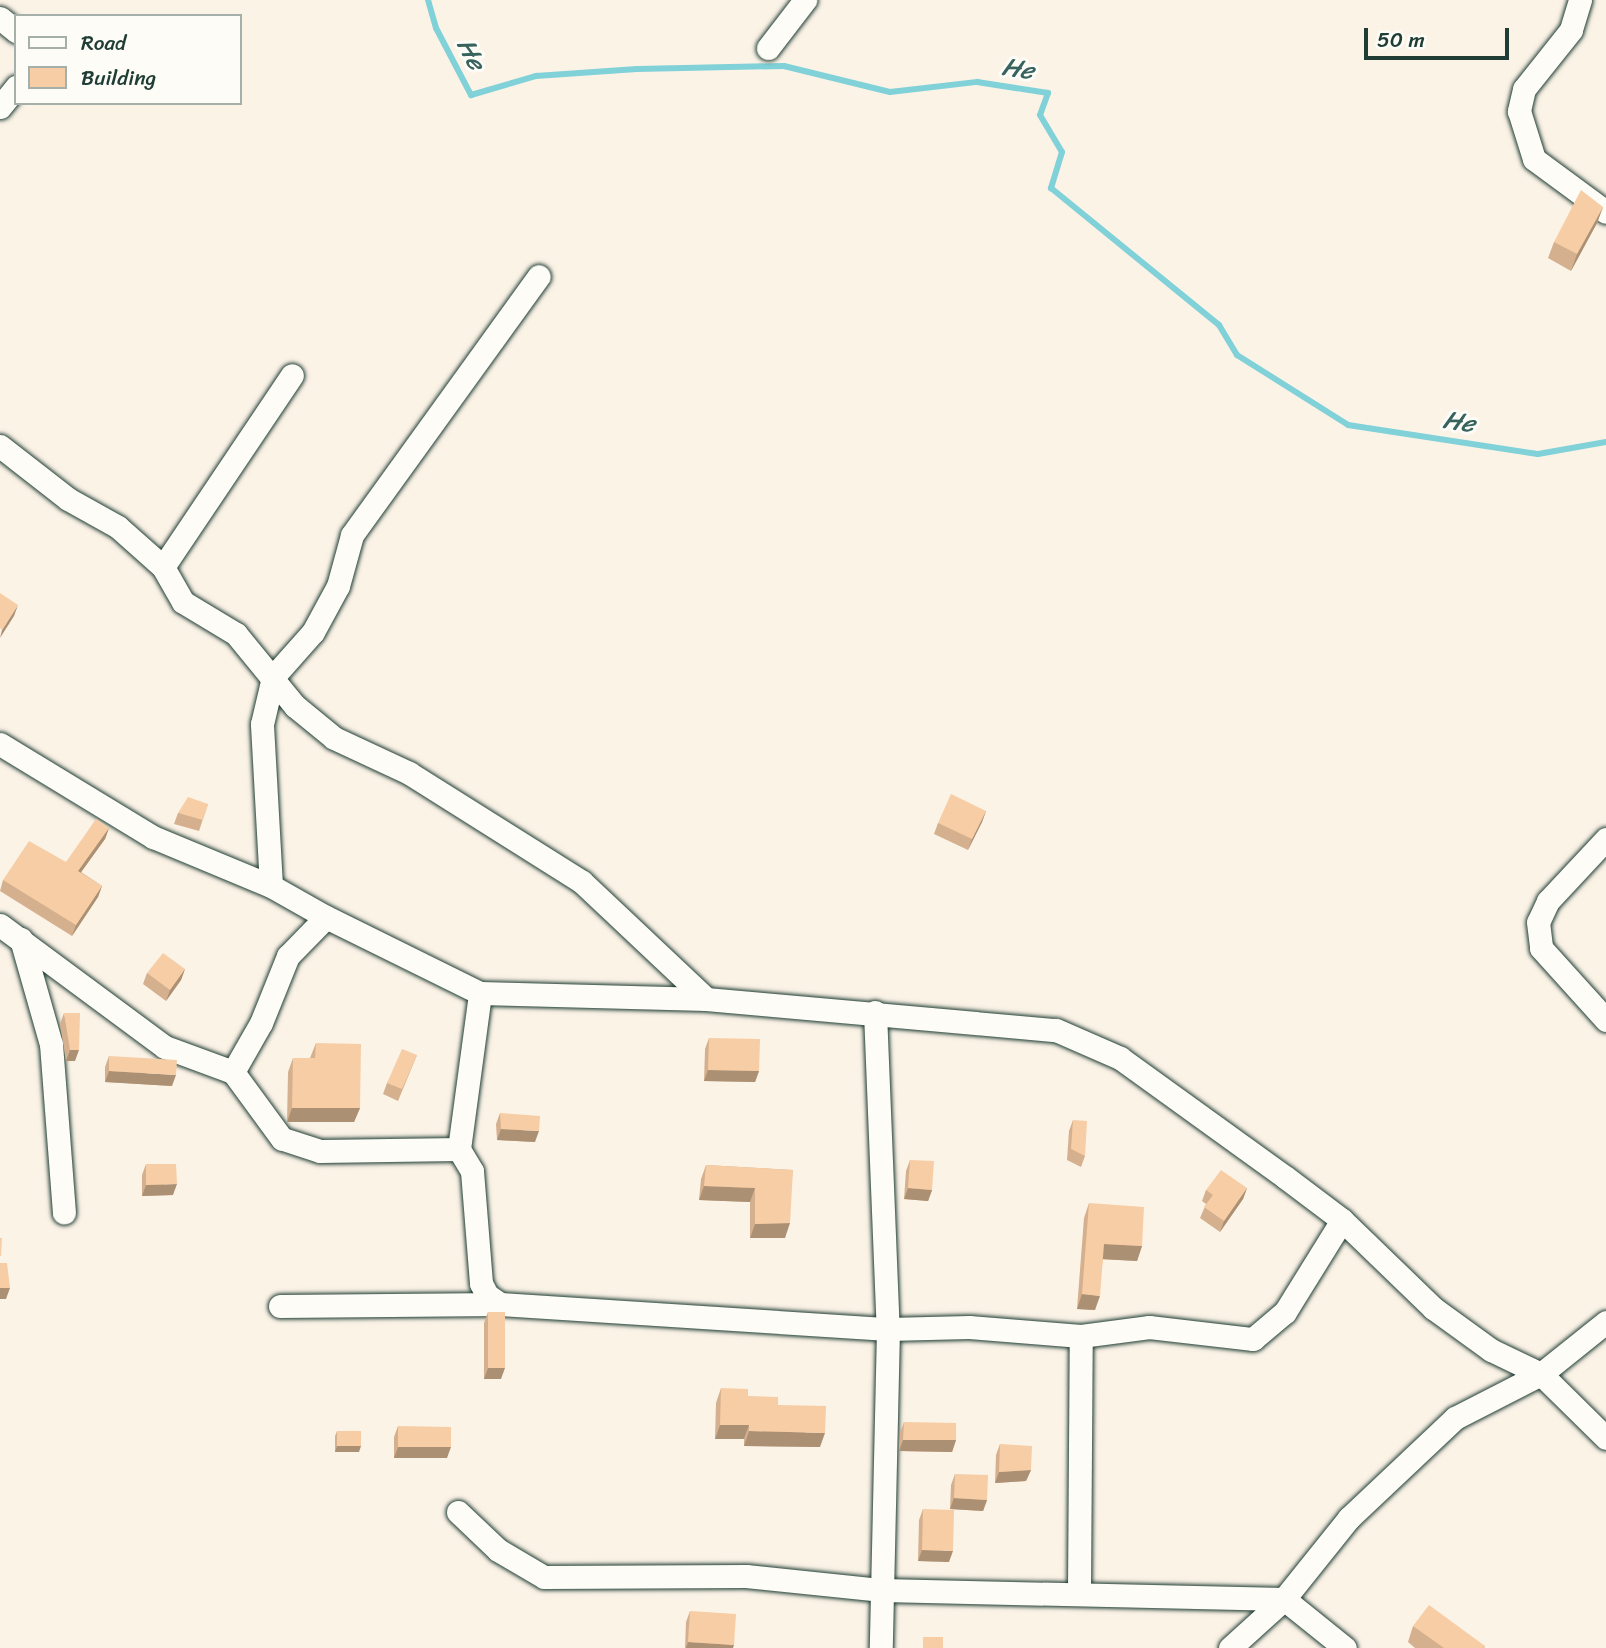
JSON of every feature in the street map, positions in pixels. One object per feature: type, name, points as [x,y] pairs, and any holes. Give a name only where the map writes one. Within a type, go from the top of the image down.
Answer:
[{"type":"street","points":[[768,48],[805,0]]},
{"type":"street","points":[[1580,0],[1571,30],[1524,89],[1519,111],[1534,159],[1606,212]]},
{"type":"street","points":[[0,18],[14,29]]},
{"type":"street","points":[[0,107],[14,90]]},
{"type":"street","points":[[271,886],[262,724],[272,677],[313,632],[338,586],[352,535],[539,276]]},
{"type":"street","points":[[163,567],[292,375]]},
{"type":"street","points":[[0,446],[68,499],[118,527],[163,567],[183,602],[236,634],[295,706],[334,738],[465,806],[582,881],[706,999]]},
{"type":"street","points":[[0,744],[153,837],[271,886],[326,917],[480,993],[706,999],[828,1013],[875,1012],[1056,1030],[1120,1058],[1342,1220],[1433,1308],[1492,1350],[1541,1374],[1606,1438]]},
{"type":"street","points":[[1606,839],[1548,901],[1538,922],[1541,948],[1606,1020]]},
{"type":"street","points":[[233,1072],[261,1023],[288,956],[326,917]]},
{"type":"street","points":[[0,925],[165,1047],[233,1072],[282,1139],[320,1151],[459,1149]]},
{"type":"street","points":[[21,939],[51,1044],[64,1212]]},
{"type":"street","points":[[480,993],[459,1149],[472,1171],[481,1283],[486,1295],[500,1304]]},
{"type":"street","points":[[875,1012],[888,1329],[881,1648]]},
{"type":"street","points":[[280,1306],[500,1304],[888,1329],[969,1326],[1081,1336],[1149,1327],[1253,1339],[1285,1312],[1342,1220]]},
{"type":"street","points":[[1230,1648],[1284,1599],[1349,1518],[1455,1418],[1541,1374],[1606,1322]]},
{"type":"street","points":[[1079,1591],[1081,1336]]},
{"type":"street","points":[[458,1512],[498,1550],[544,1577],[746,1576],[882,1590],[1079,1591],[1284,1599],[1345,1648]]},
{"type":"building","points":[[1581,190],[1603,207],[1577,254],[1554,242]]},
{"type":"building","points":[[0,593],[18,605],[2,630],[0,628]]},
{"type":"building","points":[[951,794],[986,811],[972,839],[938,823]]},
{"type":"building","points":[[188,797],[208,804],[203,820],[178,813]]},
{"type":"building","points":[[96,819],[109,828],[78,871],[102,886],[76,925],[3,880],[29,841],[66,862]]},
{"type":"building","points":[[163,953],[185,969],[170,990],[147,973]]},
{"type":"building","points":[[64,1013],[80,1013],[79,1050],[70,1050]]},
{"type":"building","points":[[709,1038],[760,1039],[759,1071],[708,1070]]},
{"type":"building","points":[[316,1043],[361,1044],[360,1108],[292,1108],[293,1058],[315,1058]]},
{"type":"building","points":[[402,1049],[417,1055],[402,1089],[387,1083]]},
{"type":"building","points":[[109,1056],[177,1060],[176,1075],[109,1071]]},
{"type":"building","points":[[500,1113],[540,1116],[539,1131],[501,1129]]},
{"type":"building","points":[[1073,1120],[1087,1121],[1085,1156],[1071,1149]]},
{"type":"building","points":[[910,1160],[934,1161],[932,1190],[908,1188]]},
{"type":"building","points":[[146,1164],[176,1164],[177,1184],[146,1185]]},
{"type":"building","points":[[706,1165],[793,1170],[790,1223],[755,1224],[755,1188],[704,1186]]},
{"type":"building","points":[[1221,1170],[1247,1188],[1224,1221],[1204,1207],[1213,1195],[1206,1190]]},
{"type":"building","points":[[1089,1203],[1144,1207],[1142,1246],[1104,1244],[1100,1296],[1082,1294]]},
{"type":"building","points":[[0,1263],[7,1263],[10,1288],[0,1288]]},
{"type":"building","points":[[488,1312],[505,1312],[505,1368],[488,1368]]},
{"type":"building","points":[[721,1388],[748,1389],[748,1396],[778,1397],[778,1405],[826,1406],[825,1433],[749,1431],[749,1425],[720,1425]]},
{"type":"building","points":[[904,1422],[956,1423],[956,1440],[903,1440]]},
{"type":"building","points":[[398,1426],[451,1427],[451,1447],[398,1447]]},
{"type":"building","points":[[337,1431],[361,1431],[361,1446],[337,1446]]},
{"type":"building","points":[[1000,1444],[1032,1446],[1031,1470],[999,1472]]},
{"type":"building","points":[[955,1474],[988,1475],[987,1500],[954,1498]]},
{"type":"building","points":[[923,1509],[954,1510],[953,1551],[922,1550]]},
{"type":"building","points":[[1429,1605],[1485,1646],[1444,1648],[1413,1626]]},
{"type":"building","points":[[690,1611],[736,1614],[734,1645],[688,1642]]},
{"type":"building","points":[[923,1637],[943,1637],[943,1648],[923,1648]]},
{"type":"waterway","name":"He","points":[[428,0],[436,28],[471,95],[536,76],[637,69],[784,66],[890,92],[977,82],[1048,93],[1040,115],[1062,152],[1051,188],[1219,325],[1237,355],[1348,425],[1538,454],[1606,442]]}]
